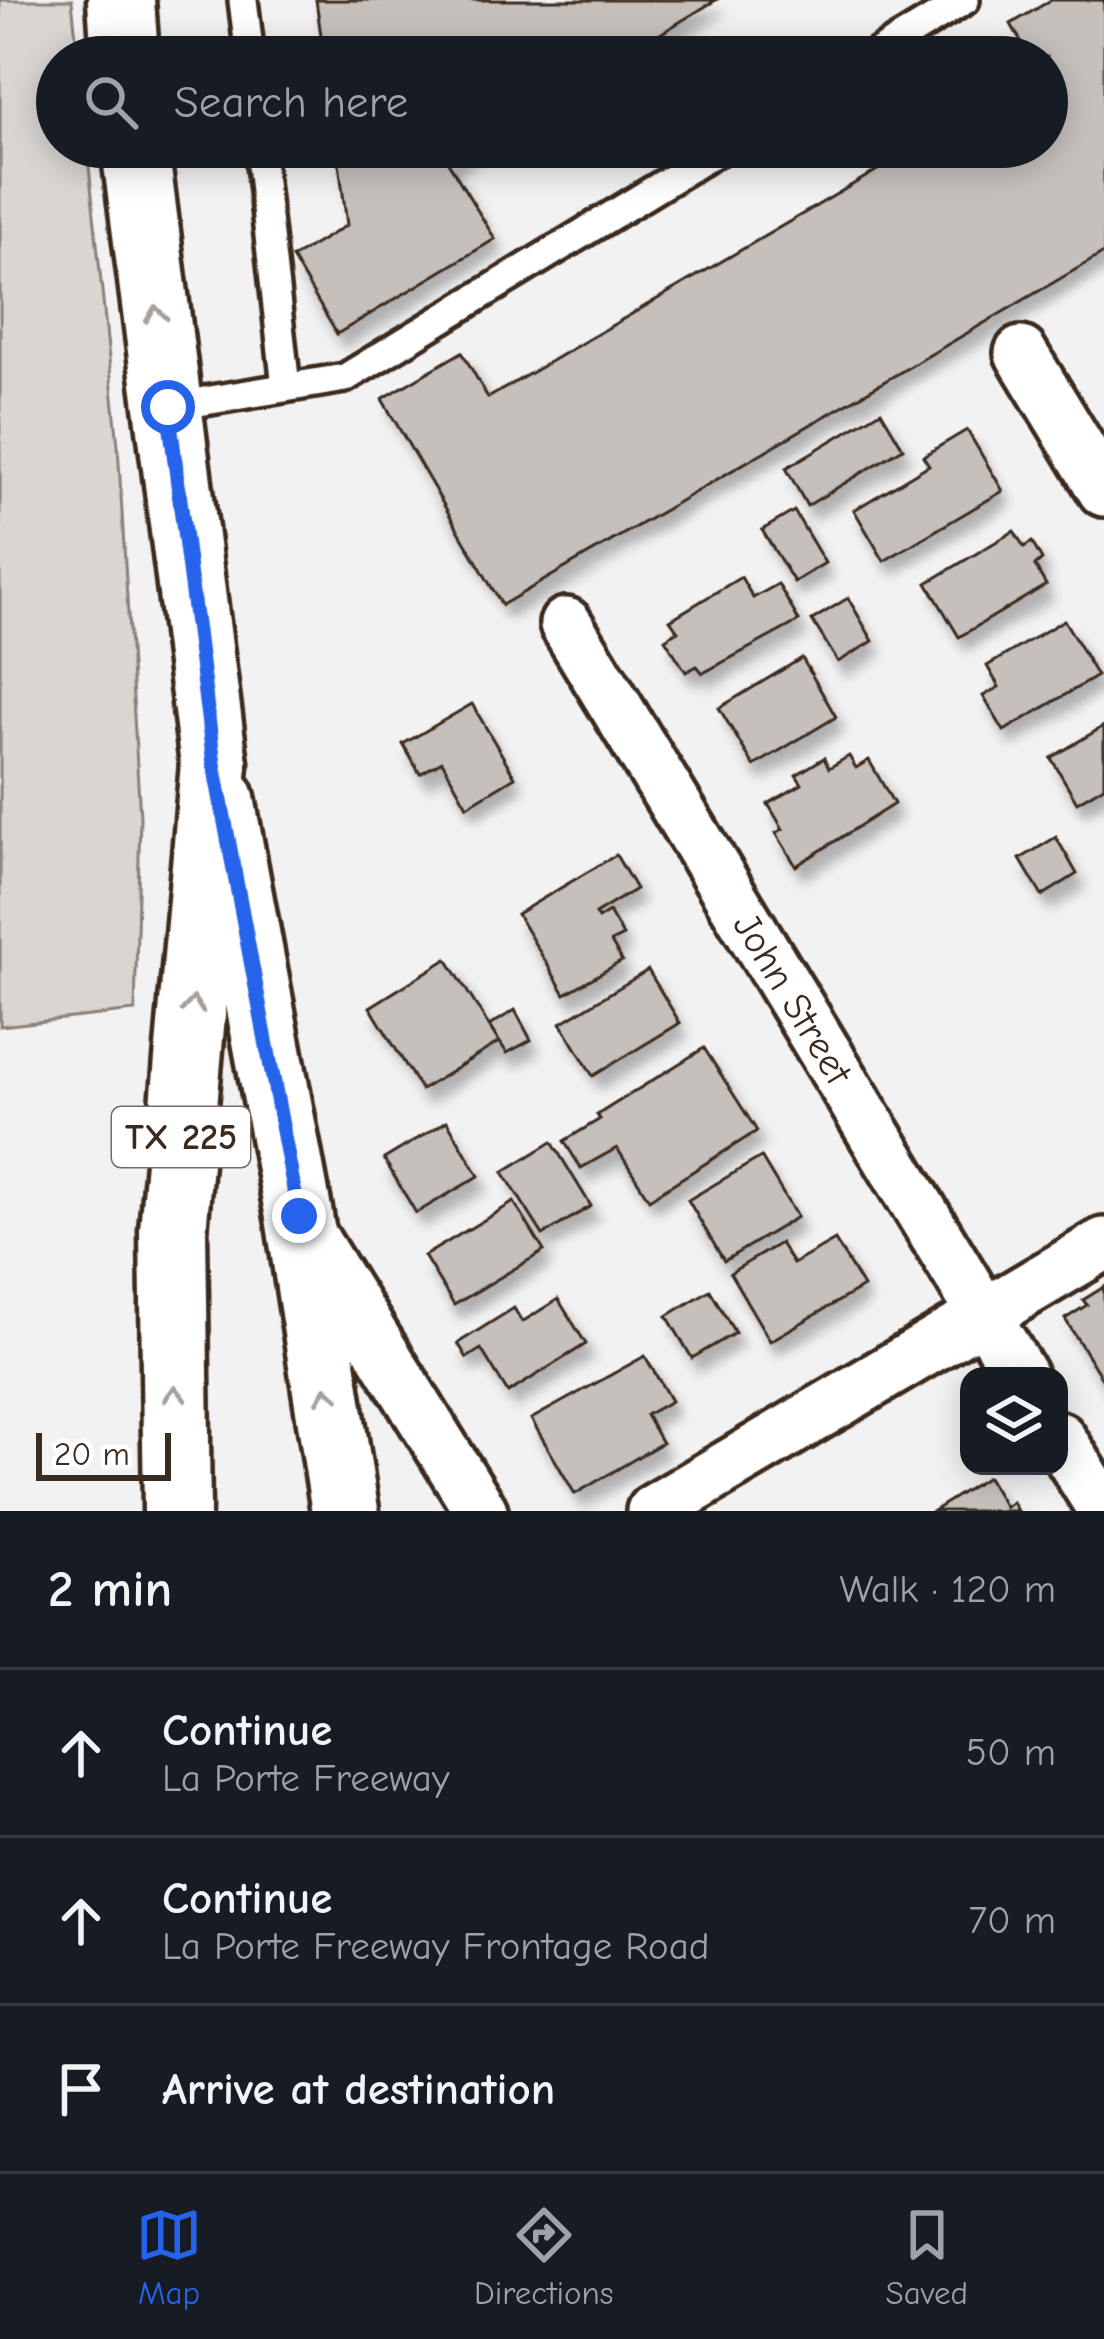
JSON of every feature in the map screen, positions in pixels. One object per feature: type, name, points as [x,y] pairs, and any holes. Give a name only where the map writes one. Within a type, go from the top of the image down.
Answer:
[{"type":"main road","points":[[121,0],[124,36]]},
{"type":"main road","points":[[138,168],[214,764],[299,1216],[345,1511]]},
{"type":"main road","name":"TX 225","points":[[177,1511],[173,1231],[214,764]]},
{"type":"street","points":[[1021,353],[1104,490]]},
{"type":"street","name":"John Street","points":[[566,624],[1015,1367]]},
{"type":"street","points":[[299,1216],[481,1511]]},
{"type":"street","points":[[653,1511],[1104,1244]]},
{"type":"street","points":[[1068,1452],[1104,1510]]},
{"type":"lane","points":[[243,0],[247,36]]},
{"type":"lane","points":[[906,36],[965,0]]},
{"type":"lane","points":[[262,168],[286,387]]},
{"type":"lane","points":[[168,407],[345,378],[690,168]]},
{"type":"shaded area","points":[[0,0],[72,0],[76,36],[36,36],[36,168],[89,168],[118,445],[140,817],[135,1011],[0,1026]]},
{"type":"building","points":[[316,0],[716,0],[657,36],[321,36]]},
{"type":"building","points":[[1051,0],[1104,0],[1104,253],[502,605],[382,399],[462,352],[488,398],[881,168],[1068,168],[1068,36],[1018,36],[1011,24]]},
{"type":"building","points":[[340,168],[452,168],[495,239],[337,334],[292,258],[347,225]]},
{"type":"building","points":[[881,411],[903,448],[807,506],[786,468]]},
{"type":"building","points":[[967,430],[1003,491],[884,561],[854,510],[929,465],[923,456]]},
{"type":"building","points":[[794,511],[825,563],[794,582],[762,530]]},
{"type":"building","points":[[1014,531],[1024,547],[1032,542],[1042,560],[1035,566],[1046,585],[959,637],[927,583]]},
{"type":"building","points":[[741,577],[753,598],[778,584],[799,621],[703,673],[697,666],[686,672],[665,639],[678,631],[670,620]]},
{"type":"building","points":[[848,598],[873,641],[838,662],[812,620]]},
{"type":"building","points":[[1064,620],[1097,676],[1004,731],[983,696],[999,687],[987,666]]},
{"type":"building","points":[[802,658],[836,717],[754,766],[719,708]]},
{"type":"building","points":[[472,704],[515,777],[467,806],[442,761],[420,774],[403,744]]},
{"type":"building","points":[[1104,726],[1104,786],[1077,802],[1051,758]]},
{"type":"building","points":[[849,756],[856,768],[869,760],[894,804],[796,866],[776,833],[783,829],[768,804],[802,784],[796,775],[824,758],[829,768]]},
{"type":"building","points":[[1056,837],[1077,874],[1042,896],[1020,859]]},
{"type":"building","points":[[616,855],[636,889],[595,914],[598,919],[609,912],[623,936],[611,942],[622,961],[565,994],[517,914]]},
{"type":"building","points":[[447,959],[499,1042],[421,1090],[370,1007]]},
{"type":"building","points":[[648,970],[680,1023],[593,1076],[561,1023]]},
{"type":"building","points":[[515,1010],[531,1040],[507,1053],[489,1026]]},
{"type":"building","points":[[704,1048],[757,1131],[649,1199],[617,1148],[581,1168],[564,1141]]},
{"type":"building","points":[[447,1121],[479,1176],[416,1213],[384,1159]]},
{"type":"building","points":[[552,1142],[591,1206],[543,1235],[503,1172]]},
{"type":"building","points":[[761,1157],[797,1217],[724,1261],[688,1200]]},
{"type":"building","points":[[514,1202],[544,1251],[454,1305],[424,1256]]},
{"type":"building","points":[[835,1240],[863,1287],[770,1341],[730,1273],[780,1243],[793,1264]]},
{"type":"building","points":[[1104,1287],[1104,1382],[1065,1319]]},
{"type":"building","points":[[710,1290],[735,1333],[692,1358],[667,1316]]},
{"type":"building","points":[[558,1299],[586,1344],[508,1393],[481,1349],[467,1358],[458,1343],[514,1308],[522,1322]]},
{"type":"building","points":[[645,1356],[671,1401],[646,1415],[662,1443],[575,1494],[531,1419]]},
{"type":"building","points":[[987,1477],[1005,1507],[1012,1502],[1017,1511],[933,1511]]},
{"type":"route","points":[[168,407],[214,764],[299,1216]]}]
